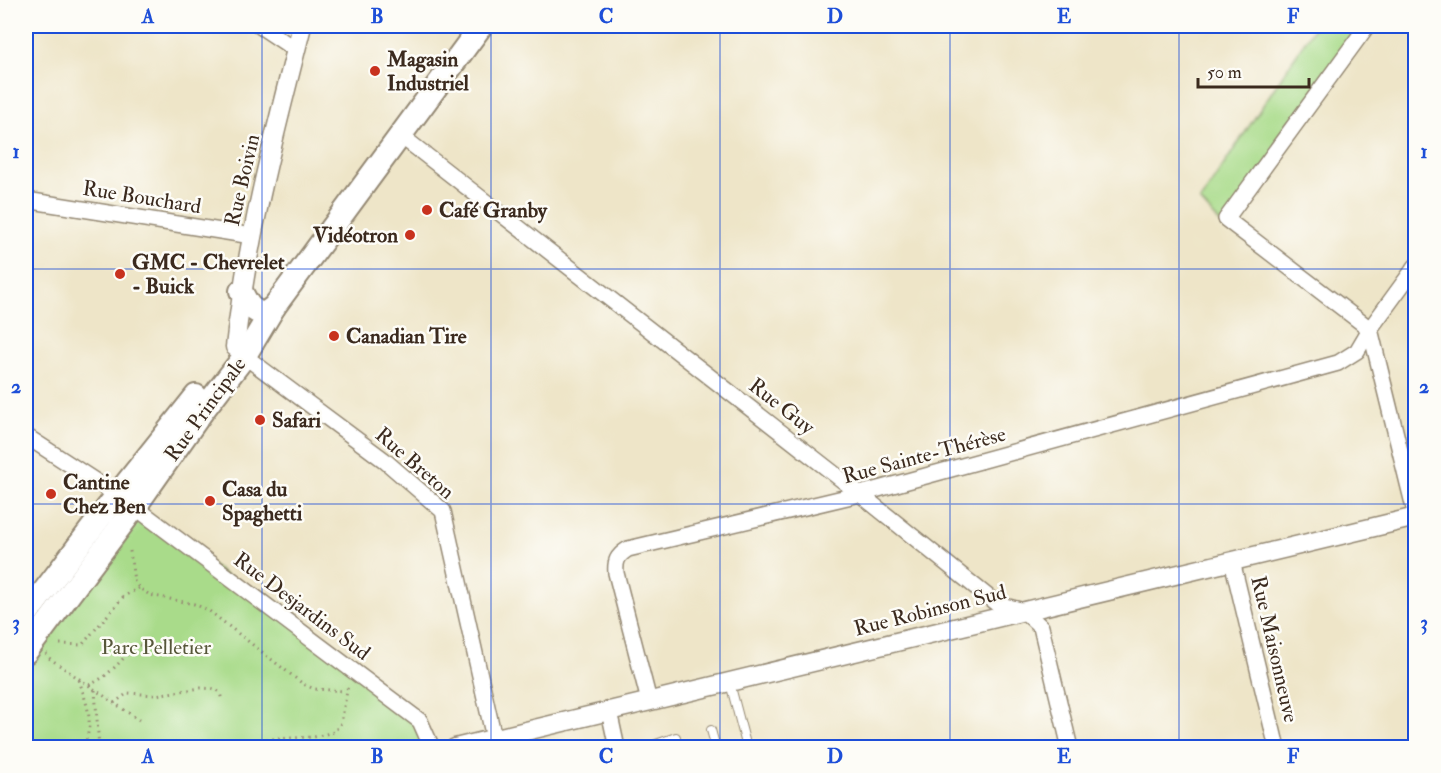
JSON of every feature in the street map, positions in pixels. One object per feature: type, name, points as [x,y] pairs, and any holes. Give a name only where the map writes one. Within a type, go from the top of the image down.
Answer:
[{"type":"main road","name":"Rue Principale","points":[[29,641],[126,501],[274,307],[481,26]]},
{"type":"main road","points":[[241,291],[249,307],[256,312],[264,314],[274,307]]},
{"type":"main road","name":"Rue Principale","points":[[26,615],[126,501]]},
{"type":"street","points":[[260,26],[296,50]]},
{"type":"street","name":"Rue Boivin","points":[[239,352],[241,291],[302,26]]},
{"type":"street","points":[[1367,26],[1226,219],[1370,329],[1416,516]]},
{"type":"street","name":"Rue Guy","points":[[400,135],[860,494],[997,604],[1024,611]]},
{"type":"street","name":"Rue Bouchard","points":[[26,200],[252,236]]},
{"type":"street","name":"Rue Sainte-Thérèse","points":[[649,701],[616,573],[615,562],[619,555],[628,549],[860,494],[1338,363],[1357,351],[1370,329],[1416,266]]},
{"type":"street","name":"Rue Breton","points":[[239,352],[384,460],[443,511],[494,738]]},
{"type":"street","name":"Rue Desjardins Sud","points":[[26,436],[126,501],[420,721],[432,747]]},
{"type":"street","name":"Rue Robinson Sud","points":[[455,747],[1416,516]]},
{"type":"street","name":"Rue Maisonneuve","points":[[1232,561],[1276,747]]},
{"type":"street","points":[[1024,611],[1041,627],[1071,747]]},
{"type":"street","points":[[609,711],[617,747]]},
{"type":"lane","points":[[730,681],[747,747]]},
{"type":"lane","points":[[711,730],[716,747]]},
{"type":"lane","points":[[655,747],[664,740],[676,737]]},
{"type":"path","points":[[130,551],[134,581],[139,588],[150,595],[194,604],[208,610],[303,684],[314,689],[345,691],[341,723],[334,732],[314,737],[185,743],[178,747]]},
{"type":"path","points":[[60,644],[82,645],[124,596],[139,588]]},
{"type":"path","points":[[29,641],[49,658],[139,720]]},
{"type":"path","points":[[88,686],[103,679],[137,644],[143,646]]},
{"type":"path","points":[[78,678],[89,712],[90,723],[82,747]]},
{"type":"path","points":[[114,703],[128,693],[155,695],[201,688],[215,689],[220,693],[222,700]]},
{"type":"path","points":[[95,690],[99,747]]},
{"type":"green space","points":[[1315,26],[1368,26],[1222,225],[1200,201]]},
{"type":"green space","name":"Parc Pelletier","points":[[135,507],[420,721],[432,748],[26,748],[26,658]]},
{"type":"place","name":"Magasin Industriel","points":[[375,71]]},
{"type":"place","name":"Café Granby","points":[[427,210]]},
{"type":"place","name":"Vidéotron","points":[[410,235]]},
{"type":"place","name":"GMC - Chevrelet - Buick","points":[[120,274]]},
{"type":"place","name":"Canadian Tire","points":[[334,336]]},
{"type":"place","name":"Safari","points":[[260,420]]},
{"type":"place","name":"Cantine Chez Ben","points":[[51,494]]},
{"type":"place","name":"Casa du Spaghetti","points":[[210,501]]}]
